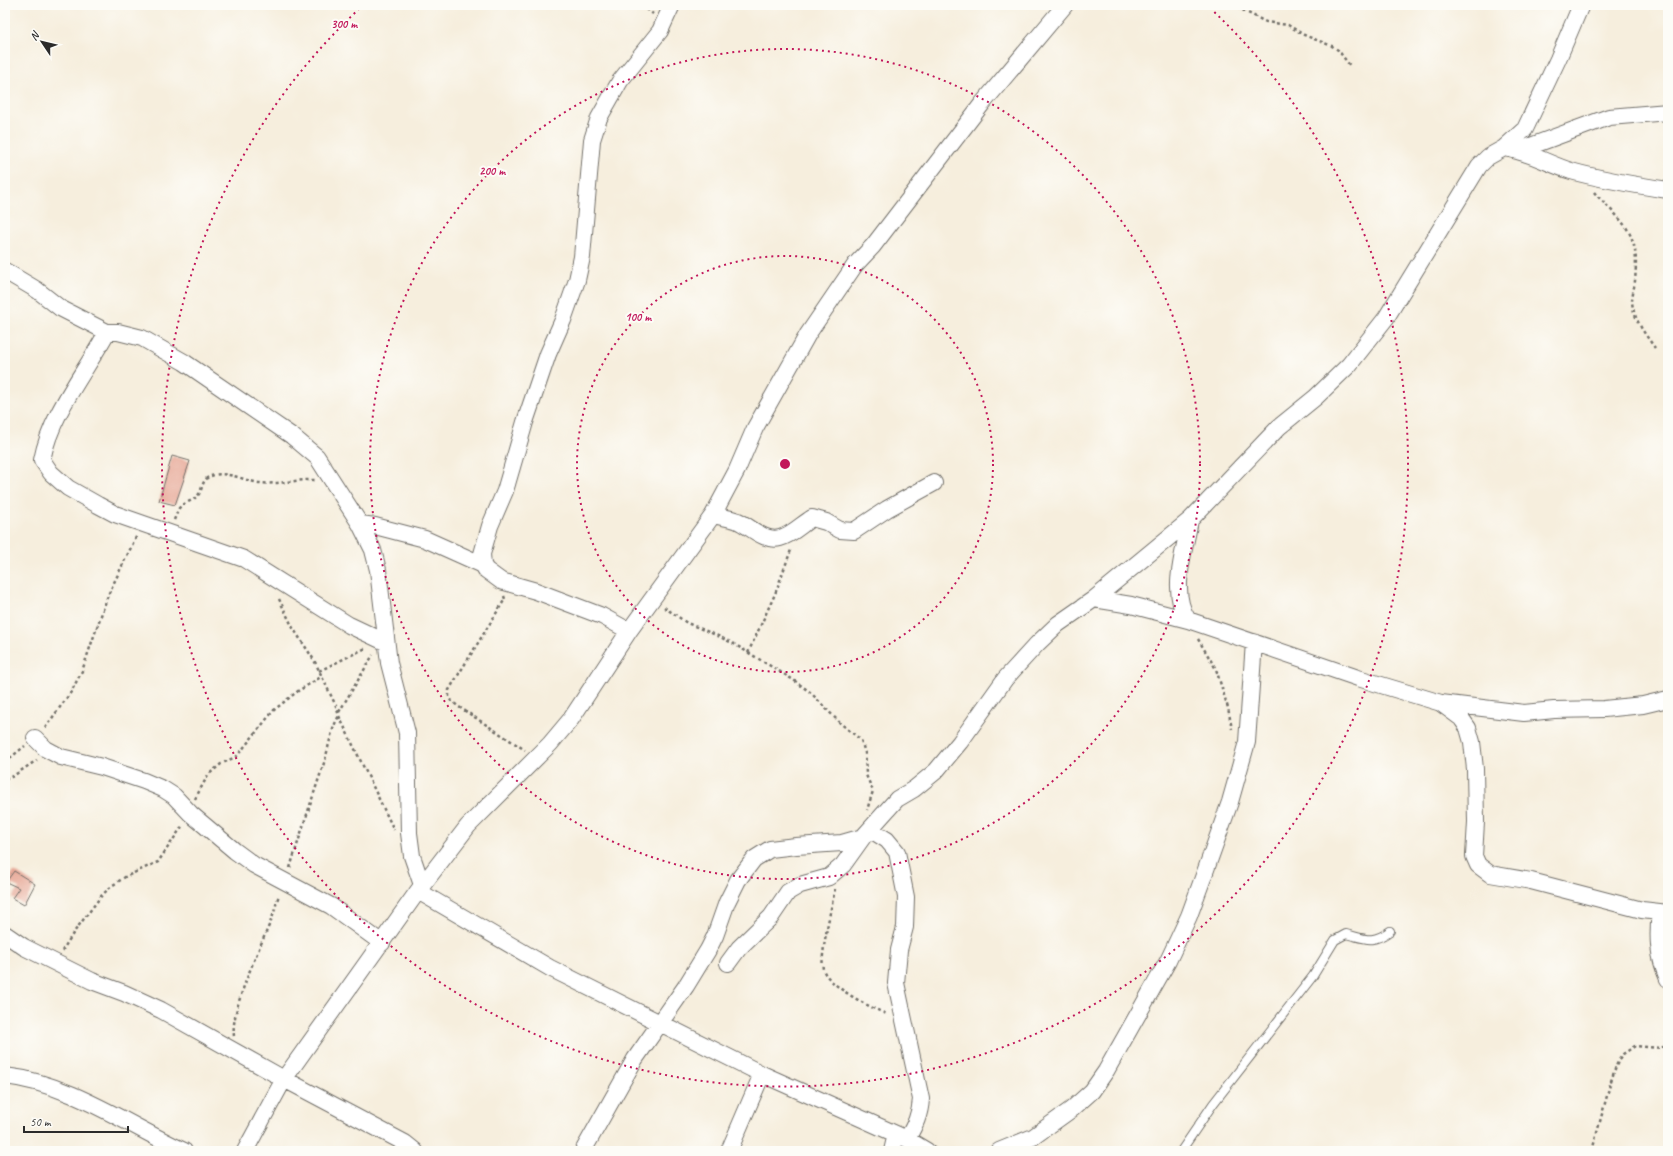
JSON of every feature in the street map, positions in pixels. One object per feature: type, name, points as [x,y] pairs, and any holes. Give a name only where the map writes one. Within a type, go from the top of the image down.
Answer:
[{"type":"street","points":[[628,631],[602,616],[536,591],[501,582],[486,570],[483,565],[482,554],[490,526],[505,491],[525,422],[548,354],[563,320],[577,280],[582,257],[592,140],[599,118],[620,81],[660,31],[672,5]]},
{"type":"street","points":[[246,1151],[284,1079],[420,888],[468,826],[537,758],[571,719],[628,631],[713,515],[737,470],[755,428],[808,334],[831,298],[855,265],[873,246],[982,104],[1065,5]]},
{"type":"street","points":[[728,963],[739,948],[771,917],[788,892],[800,885],[829,877],[843,865],[867,833],[897,799],[926,780],[944,762],[1005,679],[1037,644],[1058,624],[1094,599],[1190,520],[1279,427],[1316,397],[1349,365],[1386,318],[1479,166],[1488,157],[1504,148],[1525,129],[1558,59],[1581,5]]},
{"type":"street","points":[[1520,150],[1609,117],[1668,112]]},
{"type":"street","points":[[1504,148],[1520,150],[1570,170],[1602,179],[1668,190]]},
{"type":"street","points":[[5,271],[37,290],[60,308],[107,332],[118,332],[142,338],[184,362],[292,436],[317,457],[360,524],[373,550],[378,570],[379,642],[389,663],[407,733],[409,833],[412,856],[420,888],[550,968],[762,1074],[901,1136],[927,1151]]},
{"type":"street","points":[[107,332],[68,398],[44,444],[42,460],[51,473],[68,488],[115,514],[171,532],[238,556],[255,564],[272,577],[379,642]]},
{"type":"street","points":[[713,515],[738,521],[772,539],[780,539],[812,518],[826,522],[840,530],[854,531],[887,509],[934,483]]},
{"type":"street","points":[[1188,620],[1183,613],[1180,590],[1180,570],[1190,520]]},
{"type":"street","points":[[360,524],[375,526],[425,539],[483,565]]},
{"type":"street","points":[[1094,599],[1130,605],[1188,620],[1358,678],[1441,703],[1524,714],[1554,710],[1604,709],[1643,705],[1668,699]]},
{"type":"street","points":[[999,1151],[1033,1137],[1072,1109],[1092,1091],[1106,1072],[1168,961],[1189,916],[1204,875],[1230,802],[1247,742],[1254,642]]},
{"type":"street","points":[[1441,703],[1461,718],[1468,728],[1472,742],[1476,769],[1476,822],[1474,856],[1478,865],[1490,874],[1531,881],[1642,910],[1664,912],[1658,941],[1661,962],[1668,979]]},
{"type":"street","points":[[35,738],[51,752],[61,757],[102,767],[157,786],[174,796],[190,813],[254,865],[286,880],[331,906],[382,943]]},
{"type":"street","points":[[583,1151],[635,1059],[708,950],[715,936],[727,902],[738,880],[754,859],[770,849],[842,843],[867,833],[886,840],[897,852],[906,898],[905,927],[899,950],[896,984],[921,1099],[920,1111],[915,1124],[901,1136],[892,1151]]},
{"type":"street","points":[[5,934],[24,946],[92,981],[124,993],[161,1010],[284,1079],[405,1143],[416,1151]]},
{"type":"street","points":[[729,1151],[762,1074]]},
{"type":"street","points":[[5,1076],[17,1077],[61,1090],[184,1151]]},
{"type":"lane","points":[[1181,1151],[1213,1104],[1313,976],[1335,940],[1346,934],[1366,940],[1375,940],[1390,931]]},
{"type":"path","points":[[1232,5],[1266,22],[1288,25],[1304,35],[1332,46],[1338,50],[1351,67]]},
{"type":"path","points":[[1593,190],[1605,205],[1624,222],[1633,242],[1635,273],[1632,302],[1639,326],[1655,348]]},
{"type":"path","points":[[171,532],[179,508],[196,497],[200,493],[204,480],[211,476],[220,474],[260,483],[273,483],[303,479],[333,482]]},
{"type":"path","points":[[5,762],[45,729],[82,671],[108,595],[132,550],[142,523]]},
{"type":"path","points":[[748,653],[775,594],[788,561],[794,530]]},
{"type":"path","points":[[272,577],[275,590],[284,611],[293,628],[314,660],[397,836]]},
{"type":"path","points":[[501,582],[505,599],[449,690],[449,699],[537,758]]},
{"type":"path","points":[[654,597],[687,624],[716,635],[792,679],[810,692],[840,723],[861,740],[865,753],[866,776],[873,791],[873,795],[868,803],[867,833]]},
{"type":"path","points":[[1188,620],[1216,669],[1228,708],[1233,731]]},
{"type":"path","points":[[319,671],[379,642]]},
{"type":"path","points":[[241,1055],[235,1042],[233,1029],[251,969],[286,880],[313,799],[334,724],[373,657],[379,642]]},
{"type":"path","points":[[54,962],[82,920],[102,895],[124,878],[158,862],[190,813],[208,775],[221,764],[236,756],[274,710],[286,699],[322,677]]},
{"type":"path","points":[[5,778],[10,778],[51,752]]},
{"type":"path","points":[[843,865],[836,884],[831,910],[822,962],[823,969],[826,975],[848,994],[883,1012],[903,1019]]},
{"type":"path","points":[[1592,1151],[1618,1060],[1623,1054],[1635,1046],[1661,1048],[1668,1045]]},
{"type":"building","points":[[172,456],[190,461],[175,505],[159,501]]},
{"type":"building","points":[[14,871],[35,884],[24,905],[12,898],[19,888],[6,882]]}]
